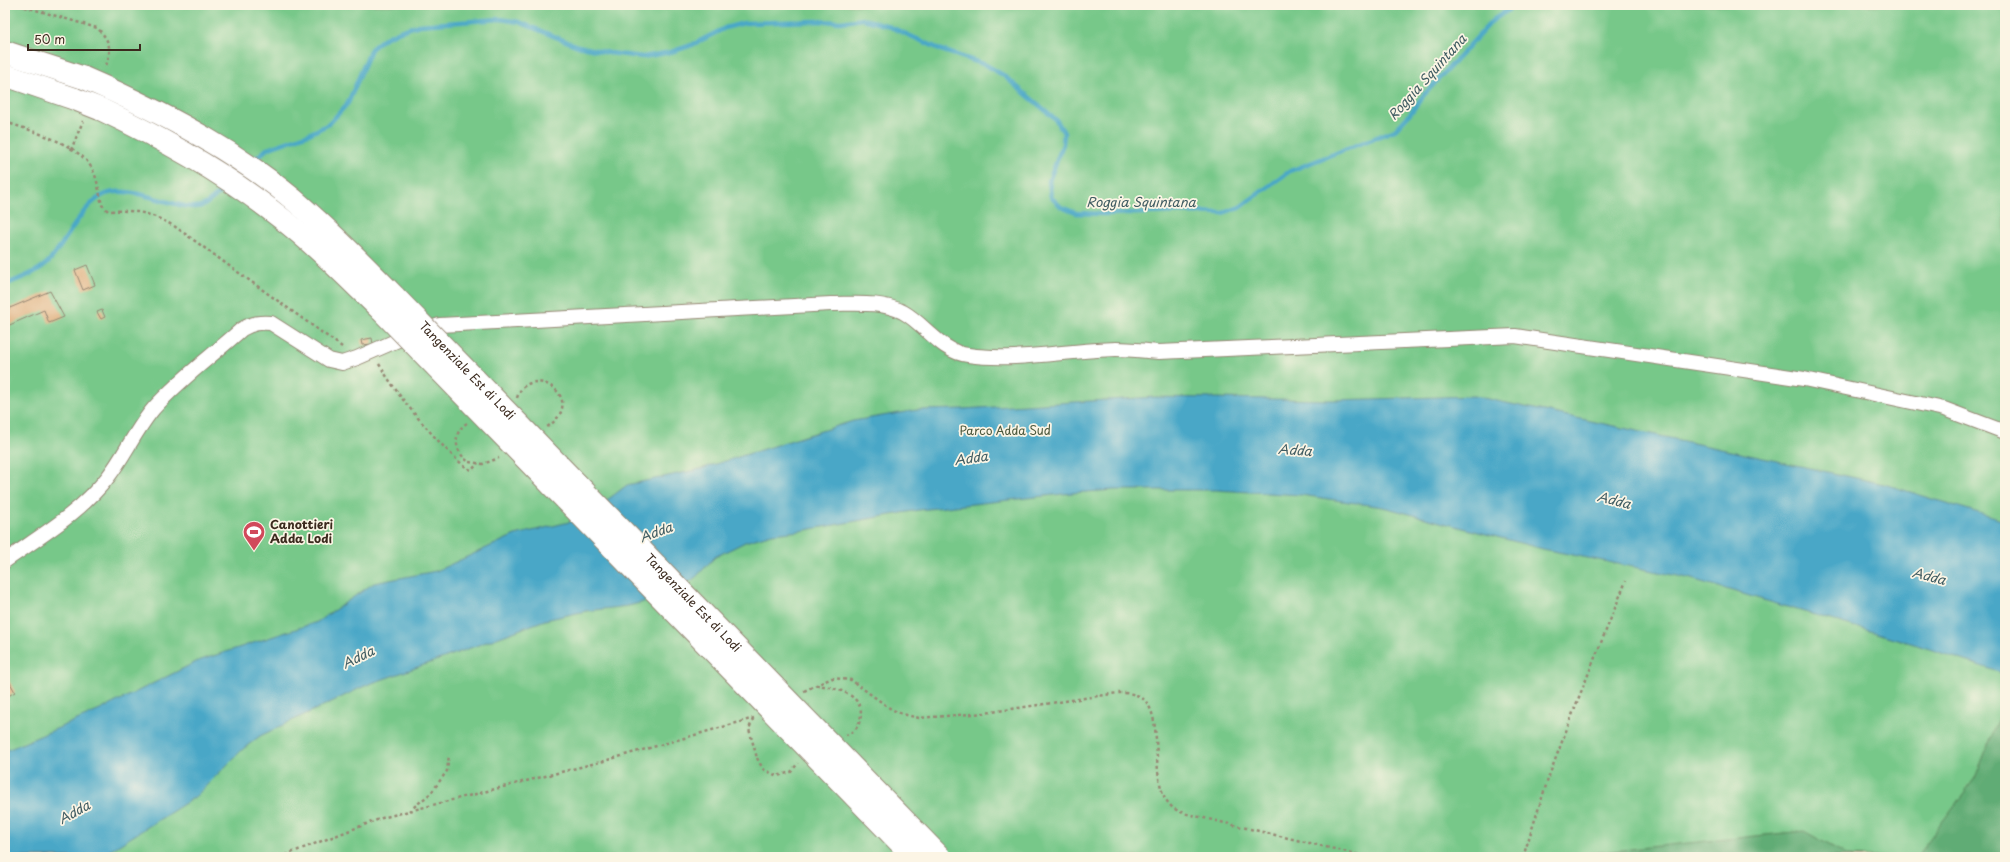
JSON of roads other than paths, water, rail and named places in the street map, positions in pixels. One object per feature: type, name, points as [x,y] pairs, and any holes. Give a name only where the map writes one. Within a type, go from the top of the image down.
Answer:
[{"type":"highway","points":[[5,52],[84,78],[169,117],[248,166],[292,199],[322,225],[388,304]]},
{"type":"highway","points":[[5,75],[100,109],[168,143],[232,182],[282,218],[388,304]]},
{"type":"highway","name":"Tangenziale Est di Lodi","points":[[388,304],[900,848],[914,857]]},
{"type":"highway","name":"Tangenziale Est di Lodi","points":[[388,304],[940,857]]},
{"type":"street","points":[[5,561],[82,507],[109,476],[143,423],[157,405],[242,329],[252,323],[272,323],[329,360],[342,363],[414,333],[440,326],[831,304],[887,306],[902,312],[917,322],[950,349],[966,355],[984,356],[1025,357],[1117,349],[1158,352],[1515,336],[1804,379],[1944,409],[2005,432]]},
{"type":"water","name":"Adda","points":[[1474,396],[1884,484],[2005,521],[2005,674],[1914,644],[1688,578],[1543,549],[1383,507],[1301,495],[1216,490],[1115,490],[1072,493],[919,510],[800,531],[772,534],[745,542],[715,557],[696,577],[671,595],[628,606],[586,611],[545,620],[369,684],[260,736],[243,749],[195,797],[100,857],[5,857],[5,751],[100,710],[198,661],[317,622],[374,583],[436,571],[515,535],[582,519],[627,485],[700,469],[853,421],[917,410],[962,409],[1155,397],[1334,400]]},
{"type":"waterway","name":"Roggia Squintana","points":[[253,161],[267,149],[309,134],[329,124],[348,103],[371,49],[383,39],[400,31],[419,25],[500,19],[519,22],[578,46],[609,53],[643,57],[671,52],[692,45],[725,28],[744,23],[817,21],[841,22],[863,19],[886,25],[944,51],[986,65],[1003,75],[1057,121],[1064,133],[1063,144],[1049,181],[1051,197],[1061,207],[1076,213],[1223,213],[1240,207],[1290,171],[1395,130],[1410,114],[1423,96],[1493,20],[1516,5]]},
{"type":"waterway","name":"Roggia Squintana","points":[[5,285],[29,275],[45,265],[56,252],[82,214],[97,199],[106,194],[130,192],[172,203],[195,207],[207,203],[227,185]]},
{"type":"place","name":"Canottieri Adda Lodi","points":[[254,552]]},
{"type":"park label","name":"Parco Adda Sud","points":[[1005,431]]}]
